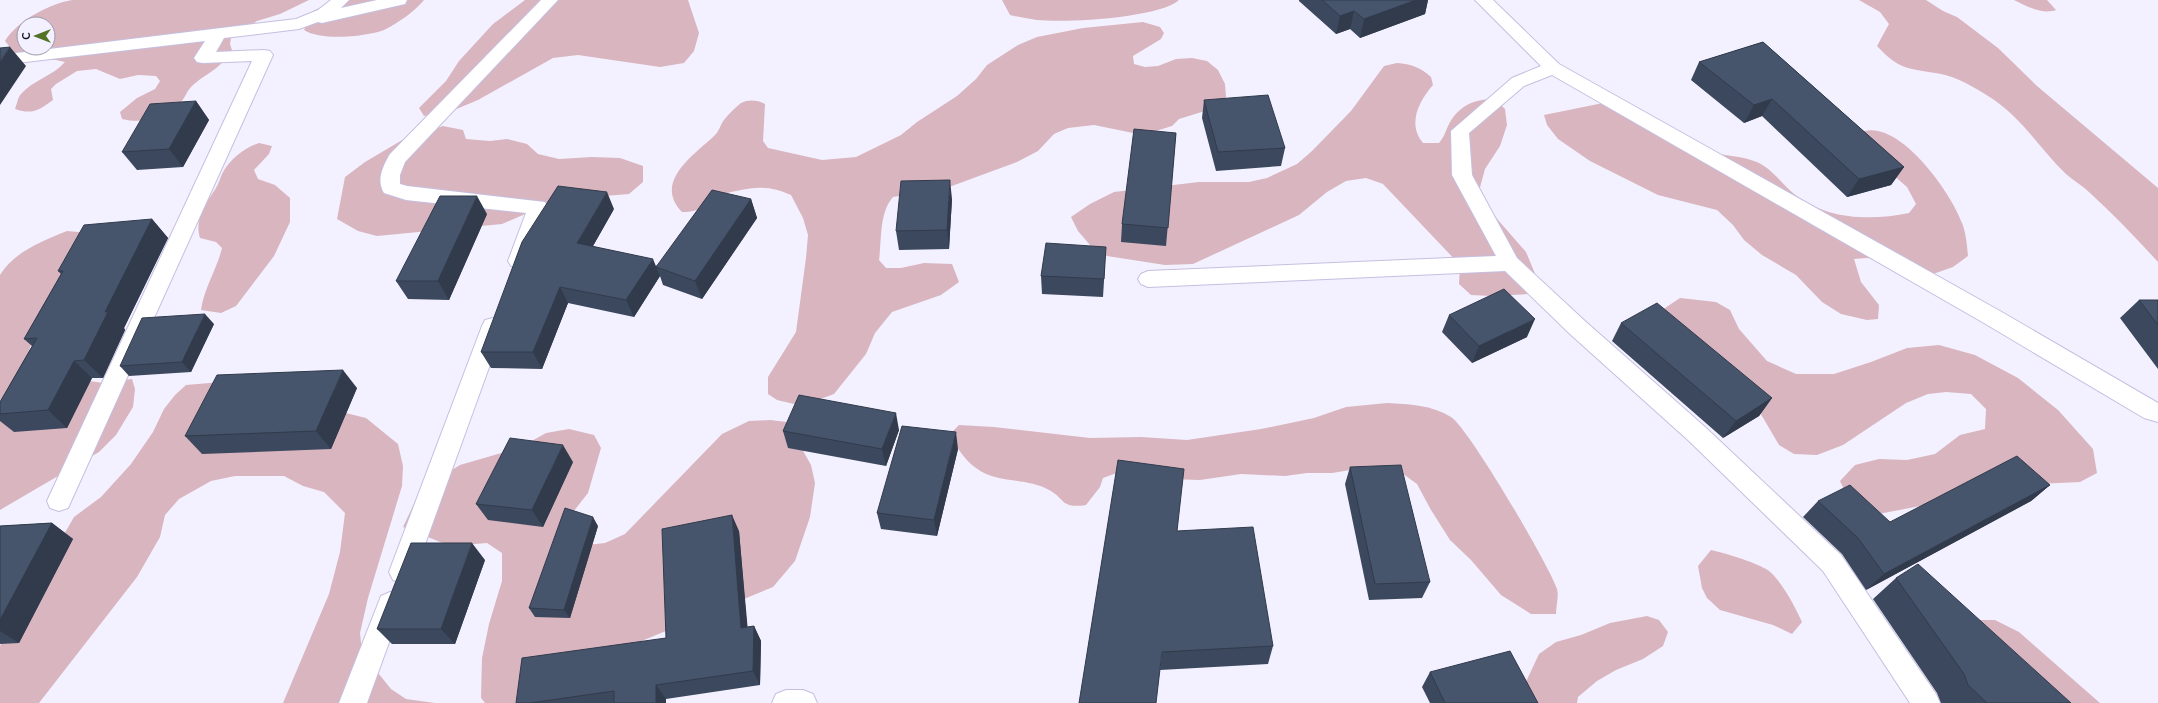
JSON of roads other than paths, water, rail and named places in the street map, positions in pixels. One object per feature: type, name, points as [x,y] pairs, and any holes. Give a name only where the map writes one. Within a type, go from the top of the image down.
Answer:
[{"type":"lane","points":[[299,24],[324,14],[340,0]]},
{"type":"lane","points":[[0,60],[299,24],[399,0]]},
{"type":"lane","points":[[510,281],[538,207],[406,193],[391,188],[390,175],[397,159],[550,0]]},
{"type":"lane","points":[[1483,0],[1553,68],[1579,81],[1992,316],[2152,411],[2158,413]]},
{"type":"lane","points":[[59,501],[264,55],[203,58],[218,34]]},
{"type":"lane","points":[[1553,68],[1518,82],[1460,131],[1462,175],[1510,263],[1578,328],[1697,434],[1832,563],[1926,703]]},
{"type":"lane","points":[[1148,279],[1510,263]]},
{"type":"lane","points":[[353,703],[499,310]]},
{"type":"lane","points":[[786,703],[803,703]]}]
